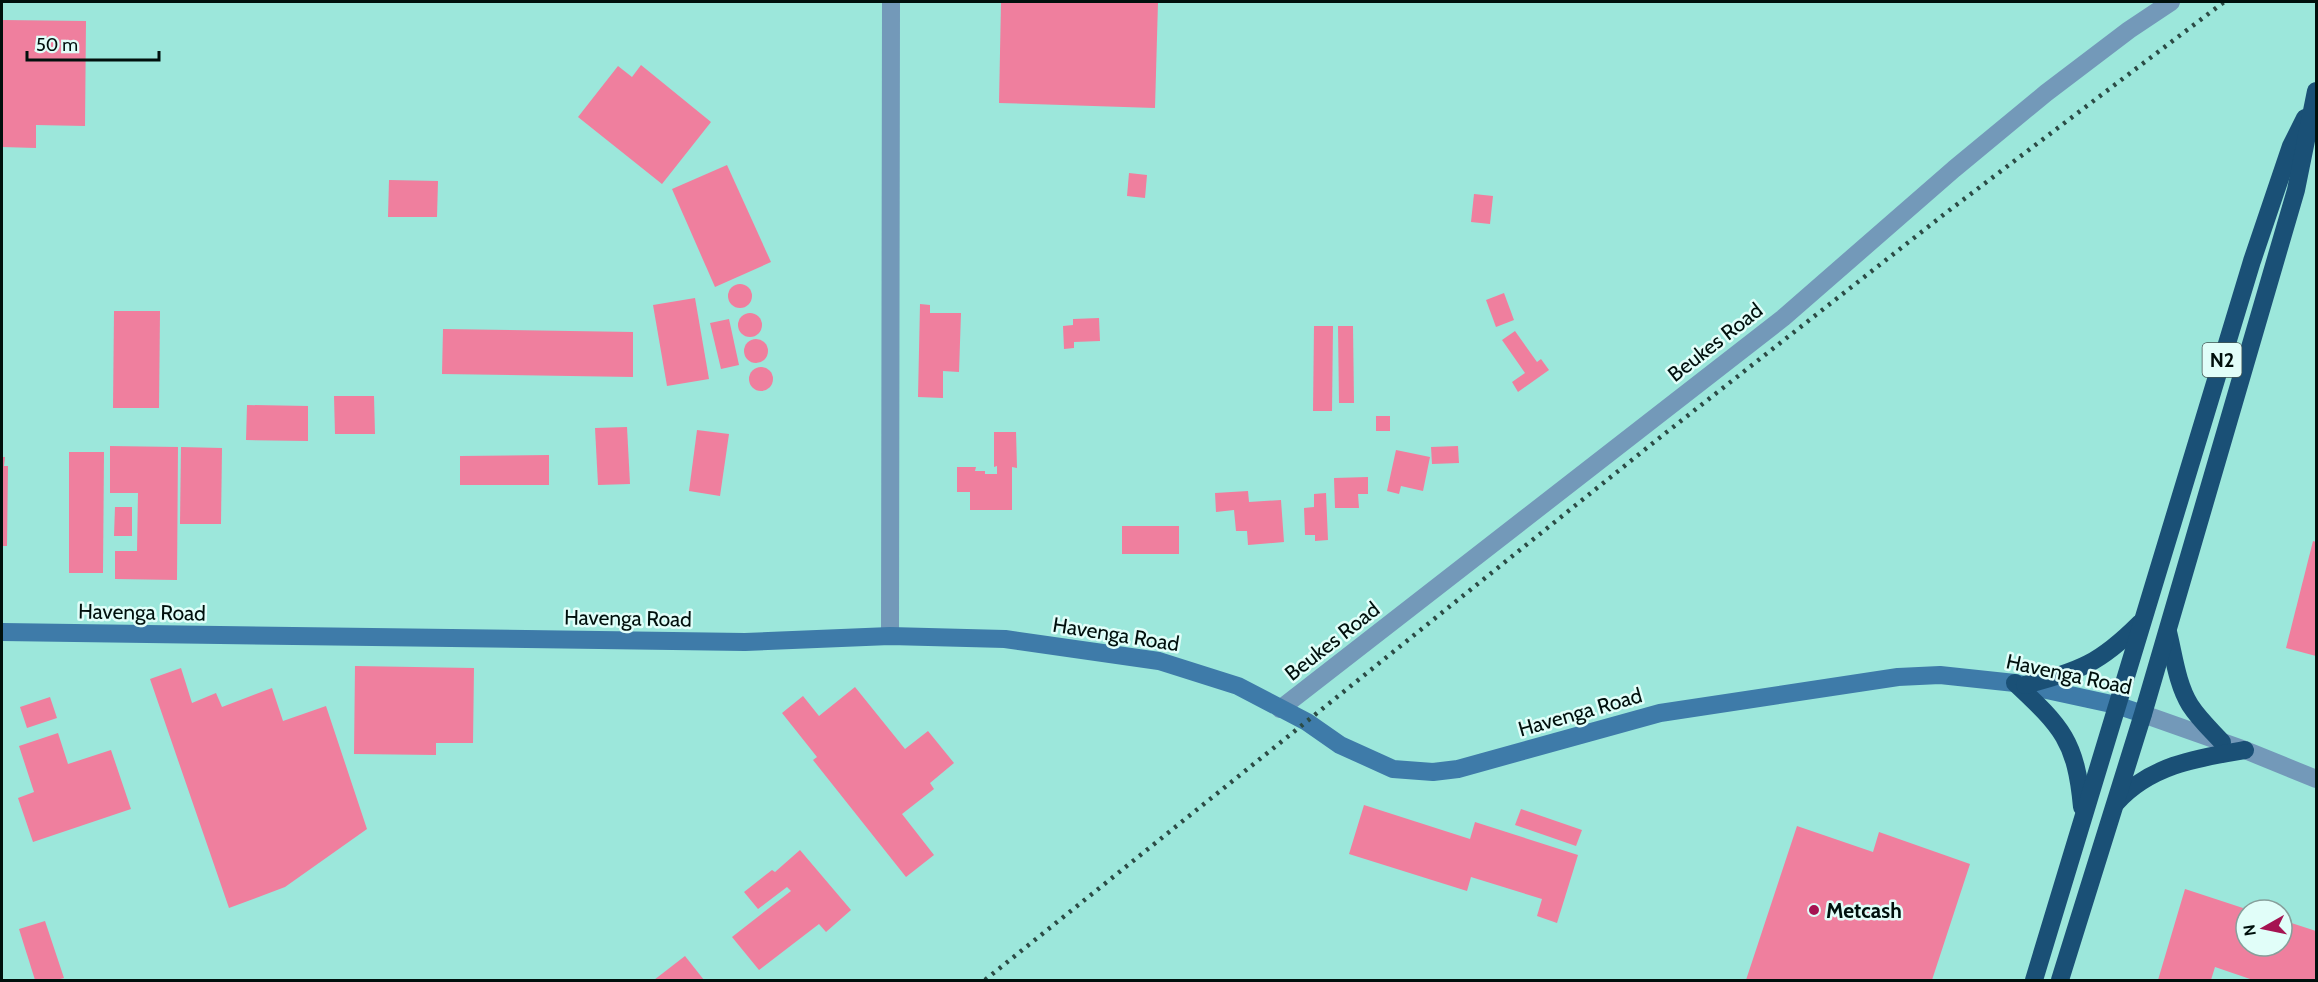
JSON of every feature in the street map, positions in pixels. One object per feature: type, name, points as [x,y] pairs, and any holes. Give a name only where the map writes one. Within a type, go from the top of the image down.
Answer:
[{"type":"highway","name":"N2","points":[[2034,981],[2116,705],[2275,193],[2291,146],[2315,97]]},
{"type":"highway","name":"N2","points":[[2060,981],[2144,714],[2296,190],[2315,97]]},
{"type":"highway","points":[[2082,817],[2079,775],[2069,744],[2050,717],[2020,684],[2067,673],[2094,663],[2116,647],[2142,622]]},
{"type":"highway","points":[[2168,630],[2185,696],[2198,716],[2222,742]]},
{"type":"highway","points":[[2115,805],[2133,786],[2158,772],[2191,760],[2245,750]]},
{"type":"street","points":[[890,636],[891,2]]},
{"type":"street","name":"Beukes Road","points":[[1280,709],[1774,325],[2046,93],[2128,30],[2171,2]]},
{"type":"street","name":"Havenga Road","points":[[2,632],[745,642],[890,636],[1005,639],[1159,661],[1238,686],[1307,722],[1340,745],[1369,760],[1393,769],[1433,772],[1458,769],[1660,712],[1898,677],[1940,675],[2020,684],[2116,705],[2245,750],[2316,779]]},
{"type":"building","points":[[1001,2],[1158,2],[1155,108],[999,103]]},
{"type":"building","points":[[2,20],[86,21],[85,126],[36,125],[36,148],[2,147]]},
{"type":"building","points":[[641,65],[711,122],[662,184],[578,117],[618,66],[632,77]]},
{"type":"building","points":[[727,165],[771,262],[715,287],[672,189]]},
{"type":"building","points":[[1129,173],[1147,175],[1145,198],[1127,196]]},
{"type":"building","points":[[389,180],[438,181],[437,217],[388,217]]},
{"type":"building","points":[[1474,194],[1493,196],[1490,224],[1471,222]]},
{"type":"building","points":[[740,284],[745,285],[751,291],[751,301],[745,307],[740,308],[735,307],[729,301],[728,296],[729,291],[735,285]]},
{"type":"building","points":[[1504,293],[1514,320],[1496,327],[1486,300]]},
{"type":"building","points":[[695,298],[709,379],[667,386],[653,305]]},
{"type":"building","points":[[920,304],[930,305],[930,313],[961,313],[959,372],[943,371],[943,398],[918,397]]},
{"type":"building","points":[[114,311],[160,311],[159,408],[113,408]]},
{"type":"building","points":[[750,313],[755,314],[761,320],[761,330],[755,336],[750,337],[745,336],[739,330],[738,325],[739,320],[745,314]]},
{"type":"building","points":[[1099,318],[1100,341],[1074,342],[1074,348],[1064,349],[1063,326],[1073,325],[1073,319]]},
{"type":"building","points":[[729,319],[739,365],[721,369],[710,323]]},
{"type":"building","points":[[1314,326],[1333,326],[1332,411],[1313,411]]},
{"type":"building","points":[[1338,326],[1353,326],[1354,403],[1339,403]]},
{"type":"building","points":[[443,329],[633,332],[633,377],[442,374]]},
{"type":"building","points":[[1515,331],[1537,362],[1541,359],[1549,370],[1518,392],[1512,382],[1525,373],[1502,340]]},
{"type":"building","points":[[756,339],[761,340],[767,346],[767,356],[761,362],[756,363],[751,362],[745,356],[744,351],[745,346],[751,340]]},
{"type":"building","points":[[761,367],[766,368],[772,374],[772,384],[766,390],[761,391],[756,390],[750,384],[749,379],[750,374],[756,368]]},
{"type":"building","points":[[334,396],[374,396],[375,434],[335,434]]},
{"type":"building","points":[[247,405],[308,406],[308,441],[246,440]]},
{"type":"building","points":[[1376,416],[1390,416],[1390,431],[1376,431]]},
{"type":"building","points":[[627,427],[630,484],[598,485],[595,428]]},
{"type":"building","points":[[697,430],[729,434],[720,496],[689,491]]},
{"type":"building","points":[[994,432],[1016,432],[1017,468],[1012,467],[1012,510],[970,510],[970,492],[957,492],[957,467],[976,467],[975,471],[997,474],[997,466],[994,467]]},
{"type":"building","points":[[110,446],[178,447],[177,580],[115,579],[115,551],[137,551],[138,493],[110,493]]},
{"type":"building","points":[[1458,446],[1459,463],[1432,464],[1431,447]]},
{"type":"building","points":[[181,447],[222,448],[221,524],[180,524]]},
{"type":"building","points":[[1396,450],[1430,457],[1423,491],[1401,486],[1399,494],[1387,491]]},
{"type":"building","points":[[69,452],[104,452],[103,573],[69,573]]},
{"type":"building","points":[[549,455],[549,485],[460,485],[460,456]]},
{"type":"building","points":[[2,457],[5,457],[4,466],[8,466],[7,546],[2,546]]},
{"type":"building","points":[[1368,477],[1368,494],[1358,494],[1359,508],[1335,508],[1334,478]]},
{"type":"building","points":[[1248,491],[1249,502],[1281,500],[1284,542],[1248,545],[1247,531],[1236,531],[1234,510],[1216,512],[1215,493]]},
{"type":"building","points":[[1326,493],[1328,540],[1315,541],[1315,535],[1305,535],[1304,508],[1314,507],[1314,494]]},
{"type":"building","points":[[115,507],[132,507],[132,536],[114,536]]},
{"type":"building","points":[[1122,526],[1179,526],[1179,554],[1122,554]]},
{"type":"building","points":[[2313,541],[2316,542],[2316,656],[2286,648]]},
{"type":"building","points":[[355,666],[474,668],[473,743],[436,743],[436,755],[354,754]]},
{"type":"building","points":[[181,668],[192,703],[216,693],[222,707],[272,688],[283,721],[326,706],[367,829],[285,887],[229,908],[150,679]]},
{"type":"building","points":[[855,687],[905,749],[928,731],[954,763],[930,783],[934,789],[902,814],[934,855],[906,877],[813,760],[817,757],[782,713],[803,696],[819,716]]},
{"type":"building","points":[[50,697],[57,718],[27,728],[20,707]]},
{"type":"building","points":[[58,733],[68,764],[111,750],[131,809],[33,842],[18,798],[34,792],[19,746]]},
{"type":"building","points":[[1364,805],[1470,839],[1475,822],[1578,855],[1557,923],[1537,916],[1542,899],[1471,877],[1467,891],[1349,854]]},
{"type":"building","points":[[1521,809],[1582,830],[1576,846],[1515,825]]},
{"type":"building","points":[[1797,826],[1873,852],[1879,832],[1970,864],[1932,980],[1746,980]]},
{"type":"building","points":[[800,850],[851,910],[826,932],[819,924],[759,970],[732,937],[791,891],[787,887],[758,909],[744,892],[772,870],[775,872]]},
{"type":"building","points":[[2185,889],[2234,905],[2234,958],[2294,958],[2294,924],[2316,931],[2316,980],[2253,980],[2215,967],[2211,980],[2158,980]]},
{"type":"building","points":[[45,921],[64,978],[35,980],[19,929]]},
{"type":"building","points":[[685,956],[704,980],[654,980]]},
{"type":"railway","points":[[985,980],[1663,435],[1947,212],[2224,2]]},
{"type":"place","name":"Metcash","points":[[1814,910]]}]
